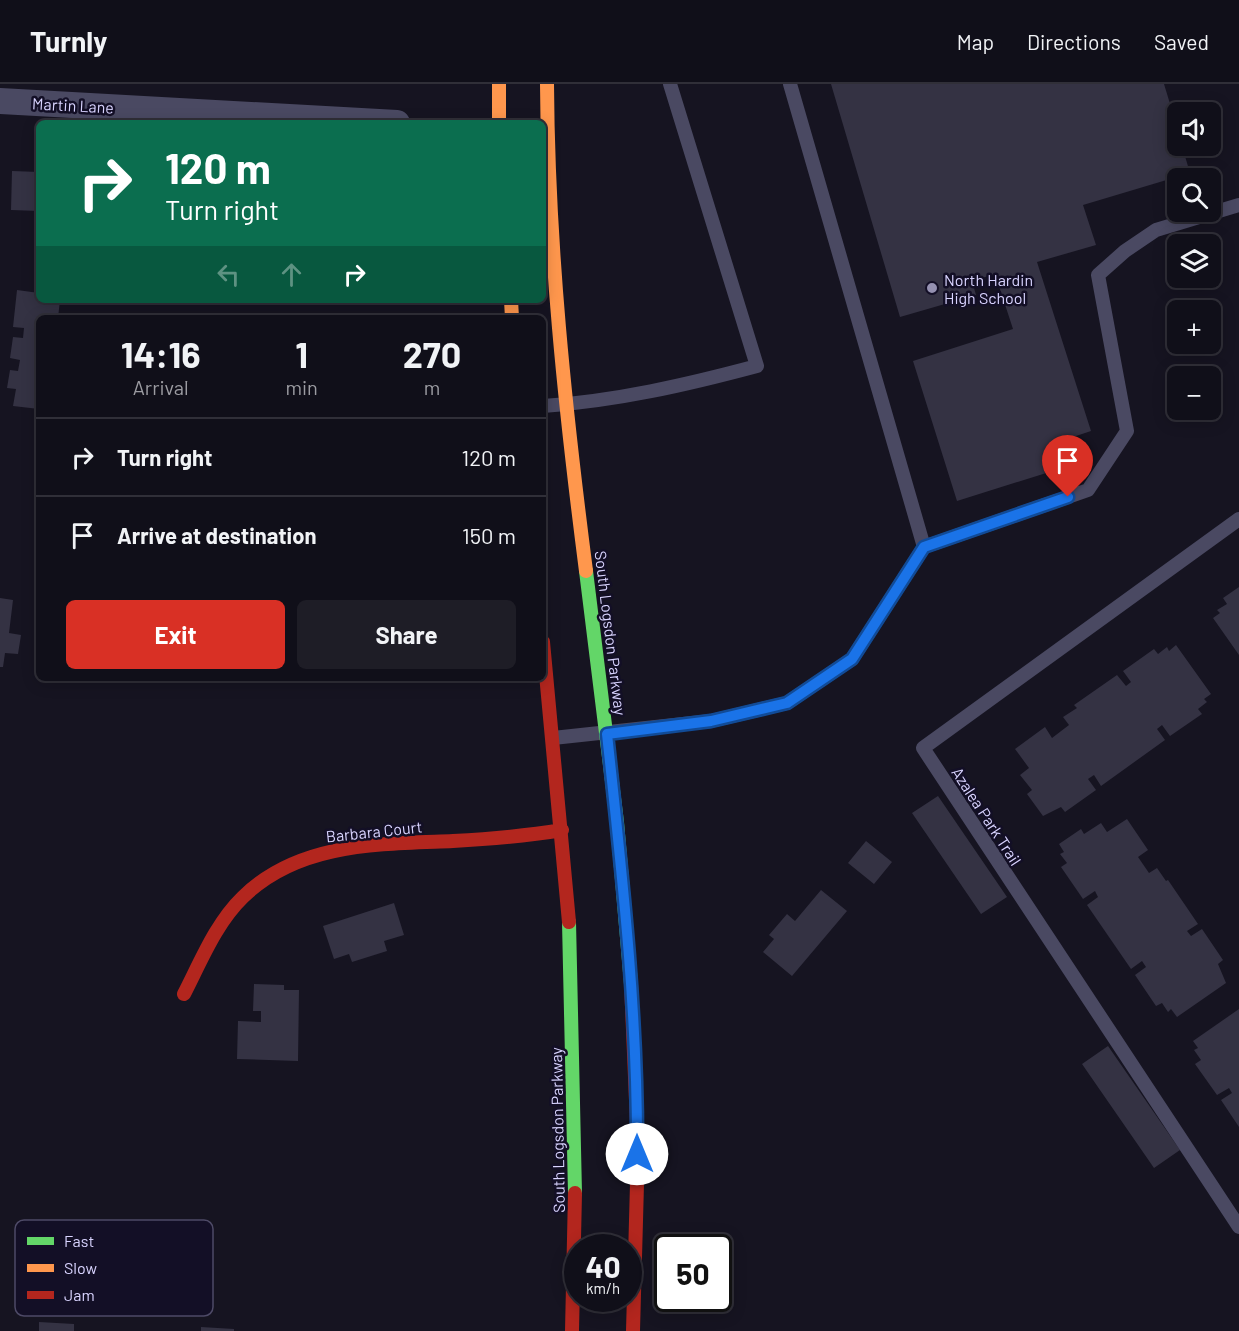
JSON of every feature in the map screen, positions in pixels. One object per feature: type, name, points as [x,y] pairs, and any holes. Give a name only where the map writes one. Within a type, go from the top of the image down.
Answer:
[{"type":"main road","points":[[499,84],[499,120]]},
{"type":"main road","name":"South Logsdon Parkway","points":[[545,120],[547,84]]},
{"type":"main road","name":"South Logsdon Parkway","points":[[546,160],[566,404],[607,734],[625,905],[638,1088],[633,1331]]},
{"type":"main road","name":"South Logsdon Parkway","points":[[546,668],[569,912],[575,1155],[573,1331]]},
{"type":"main road","name":"Barbara Court","points":[[184,994],[222,922],[243,897],[270,875],[300,860],[333,849],[512,838],[562,830]]},
{"type":"street","name":"Martin Lane","points":[[0,101],[344,120]]},
{"type":"lane","points":[[546,406],[684,386],[757,366],[670,84]]},
{"type":"lane","points":[[790,84],[924,547]]},
{"type":"lane","points":[[554,738],[711,721],[787,703],[852,659],[924,547],[1088,490],[1126,431],[1098,275],[1125,251],[1156,230],[1239,205]]},
{"type":"lane","name":"Azalea Park Trail","points":[[1239,519],[923,748],[1239,1227]]},
{"type":"building","name":"North Hardin High School","points":[[831,84],[1164,84],[1169,102],[1167,102],[1167,156],[1185,156],[1189,168],[1167,168],[1167,180],[1083,205],[1096,245],[1037,262],[1091,431],[1067,439],[1075,464],[957,501],[913,361],[1013,329],[995,274],[972,281],[976,295],[900,317]]},
{"type":"building","points":[[12,171],[36,172],[36,211],[11,210]]},
{"type":"building","points":[[17,290],[36,293],[36,303],[60,303],[58,315],[36,315],[36,409],[13,406],[16,389],[7,388],[10,370],[18,371],[20,360],[10,358],[13,337],[23,338],[24,328],[13,327]]},
{"type":"building","points":[[1239,587],[1239,655],[1213,618],[1220,613],[1217,610],[1227,604],[1223,598]]},
{"type":"building","points":[[0,598],[13,600],[9,633],[21,635],[18,654],[5,653],[3,667],[0,667]]},
{"type":"building","points":[[1176,645],[1211,694],[1204,699],[1207,702],[1198,709],[1202,714],[1170,736],[1162,725],[1157,729],[1165,740],[1101,786],[1094,775],[1088,779],[1096,790],[1065,812],[1061,807],[1043,816],[1027,794],[1032,790],[1020,775],[1029,768],[1015,749],[1045,727],[1052,738],[1069,725],[1063,717],[1077,708],[1074,705],[1117,675],[1126,686],[1131,682],[1123,671],[1154,649],[1158,654],[1167,647],[1169,651]]},
{"type":"building","points":[[938,796],[1007,897],[981,914],[912,813]]},
{"type":"building","points":[[1127,819],[1148,850],[1138,857],[1149,873],[1157,868],[1166,881],[1168,880],[1198,924],[1187,931],[1191,936],[1202,929],[1223,960],[1218,964],[1226,983],[1177,1017],[1171,1009],[1168,1012],[1162,1003],[1156,1006],[1135,975],[1146,967],[1142,961],[1131,969],[1087,905],[1098,897],[1095,891],[1083,899],[1061,867],[1067,863],[1060,854],[1064,852],[1059,844],[1081,829],[1084,834],[1101,823],[1107,832]]},
{"type":"building","points":[[866,841],[892,862],[874,884],[848,863]]},
{"type":"building","points":[[821,890],[847,911],[792,976],[763,952],[774,939],[769,935],[787,914],[795,921]]},
{"type":"building","points":[[394,903],[404,935],[384,941],[387,951],[352,962],[349,954],[334,959],[323,926]]},
{"type":"building","points":[[254,984],[284,985],[284,990],[299,990],[298,1061],[237,1059],[238,1021],[261,1022],[261,1011],[253,1011]]},
{"type":"building","points":[[1239,1009],[1239,1127],[1221,1100],[1232,1093],[1229,1088],[1217,1095],[1195,1064],[1201,1060],[1194,1050],[1198,1048],[1193,1041]]},
{"type":"building","points":[[1108,1046],[1180,1150],[1154,1168],[1082,1064]]},
{"type":"building","points":[[39,1322],[74,1324],[74,1331],[39,1331]]},
{"type":"building","points":[[201,1327],[234,1329],[234,1331],[201,1331]]},
{"type":"traffic: fast","points":[[586,571],[617,822],[631,984]]},
{"type":"traffic: fast","points":[[569,922],[575,1193]]},
{"type":"traffic: slow","points":[[499,84],[499,120]]},
{"type":"traffic: slow","points":[[547,84],[554,267],[571,449],[586,571]]},
{"type":"traffic: slow","points":[[511,303],[512,315]]},
{"type":"traffic: jam","points":[[546,674],[569,922]]},
{"type":"traffic: jam","points":[[184,994],[210,943],[233,907],[265,879],[289,865],[315,856],[369,846],[494,838],[562,830]]},
{"type":"traffic: jam","points":[[631,984],[638,1147],[633,1331]]},
{"type":"traffic: jam","points":[[572,1331],[575,1193]]},
{"type":"place","name":"North Hardin High School","points":[[932,288]]},
{"type":"route","points":[[637,1154],[638,1088],[627,928],[607,734],[711,721],[787,703],[852,659],[924,547],[1068,497]]}]
